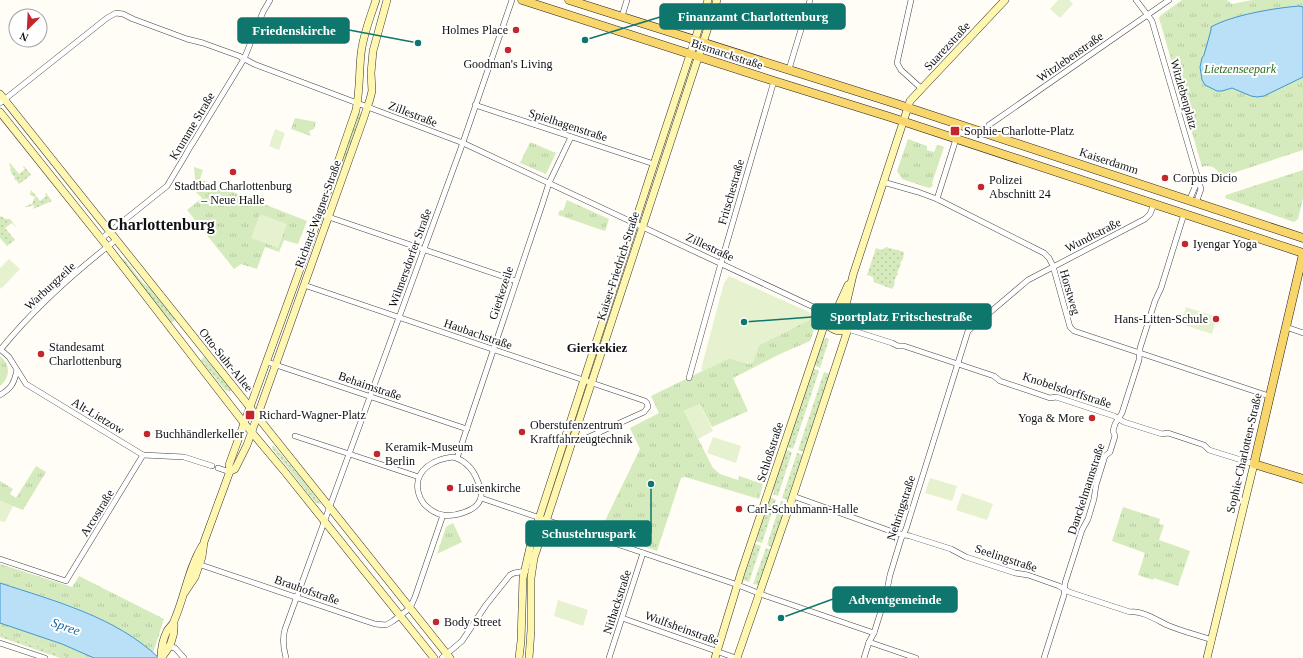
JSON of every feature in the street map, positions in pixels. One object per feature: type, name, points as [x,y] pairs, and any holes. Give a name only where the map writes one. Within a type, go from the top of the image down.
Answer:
[{"type":"main road","name":"Richard-Wagner-Straße","points":[[376,0],[363,40],[359,95],[357,103],[320,214],[229,465],[230,471],[235,469],[251,432],[368,107],[372,91],[371,73],[373,51],[387,0]]},
{"type":"main road","name":"Bismarckstraße","points":[[522,0],[903,121]]},
{"type":"main road","name":"Bismarckstraße","points":[[569,0],[908,107]]},
{"type":"main road","name":"Kaiser-Friedrich-Straße","points":[[542,520],[573,439],[592,383],[642,226],[699,57],[699,40],[708,0]]},
{"type":"main road","name":"Kaiser-Friedrich-Straße","points":[[520,658],[528,571],[542,520],[584,380],[690,54],[699,40],[717,0]]},
{"type":"main road","name":"Suarezstraße","points":[[903,121],[910,102],[1005,0]]},
{"type":"main road","name":"Otto-Suhr-Allee","points":[[2,99],[410,608],[446,657]]},
{"type":"main road","name":"Kaiserdamm","points":[[908,107],[1303,238]]},
{"type":"main road","name":"Otto-Suhr-Allee","points":[[0,112],[102,239],[251,432],[434,658]]},
{"type":"main road","points":[[903,121],[1303,253]]},
{"type":"main road","name":"Schloßstraße","points":[[716,655],[825,323],[830,314],[838,307],[853,275],[887,183],[903,121]]},
{"type":"main road","points":[[1287,248],[1291,234]]},
{"type":"main road","name":"Sophie-Charlotten-Straße","points":[[1208,658],[1303,253]]},
{"type":"main road","name":"Schloßstraße","points":[[736,658],[796,497],[848,330],[850,318],[846,305],[853,275]]},
{"type":"main road","points":[[838,307],[847,310]]},
{"type":"main road","points":[[825,323],[834,330],[848,330]]},
{"type":"main road","name":"Knobelsdorffstraße","points":[[1254,464],[1303,479]]},
{"type":"main road","points":[[163,651],[174,632],[174,623],[185,592],[189,574],[197,563],[196,555],[204,542],[230,471]]},
{"type":"main road","name":"Kaiser-Friedrich-Straße","points":[[528,571],[531,630],[529,658]]},
{"type":"street","name":"Krumme Straße","points":[[102,239],[169,184],[244,59],[263,12],[270,0]]},
{"type":"street","name":"Wilmersdorfer Straße","points":[[286,658],[283,648],[283,638],[476,105],[512,0]]},
{"type":"street","points":[[622,16],[627,0]]},
{"type":"street","points":[[789,69],[810,0]]},
{"type":"street","points":[[911,0],[897,63],[901,70],[922,89]]},
{"type":"street","name":"Witzlebenplatz","points":[[1136,0],[1152,21],[1198,180],[1193,202]]},
{"type":"street","name":"Witzlebenstraße","points":[[986,133],[989,125],[1170,0]]},
{"type":"street","name":"Zillestraße","points":[[2,99],[107,18],[116,13],[122,14],[187,39],[203,43],[462,144],[830,314]]},
{"type":"street","name":"Fritschestraße","points":[[689,378],[774,81]]},
{"type":"street","name":"Spielhagenstraße","points":[[476,105],[654,164]]},
{"type":"street","name":"Gierkezeile","points":[[457,458],[549,183],[571,137]]},
{"type":"street","points":[[937,199],[956,139]]},
{"type":"street","name":"Horstweg","points":[[887,183],[937,199],[1046,255],[1053,266],[1071,330],[1269,396]]},
{"type":"street","name":"Wundtstraße","points":[[957,364],[968,331],[1024,282],[1145,219],[1150,214],[1154,204]]},
{"type":"street","points":[[320,214],[516,281]]},
{"type":"street","name":"Danckelmannstraße","points":[[1044,658],[1064,595],[1065,583],[1082,530],[1090,514],[1096,485],[1105,456],[1110,452],[1115,436],[1113,431],[1122,413],[1139,360],[1155,301],[1160,291],[1184,214]]},
{"type":"street","name":"Warburgzeile","points":[[0,349],[50,297],[107,246],[116,240]]},
{"type":"street","name":"Haubachstraße","points":[[304,285],[584,380],[647,403],[648,407],[644,412],[580,442],[573,439]]},
{"type":"street","points":[[1286,327],[1303,333]]},
{"type":"street","name":"Knobelsdorffstraße","points":[[848,330],[994,376],[1000,381],[1050,398],[1056,397],[1114,416],[1124,422],[1162,434],[1168,433],[1204,445],[1209,450],[1254,464]]},
{"type":"street","name":"Alt-Lietzow","points":[[0,349],[9,357],[24,382],[143,455],[184,457],[212,466]]},
{"type":"street","name":"Behaimstraße","points":[[267,362],[467,429]]},
{"type":"street","name":"Nehringstraße","points":[[864,658],[869,642],[874,633],[886,595],[890,575],[910,516],[957,364]]},
{"type":"street","points":[[0,395],[10,388],[14,382],[17,370]]},
{"type":"street","points":[[14,382],[24,382]]},
{"type":"street","points":[[295,436],[419,478]]},
{"type":"street","name":"Arcostraße","points":[[0,559],[66,581],[143,455]]},
{"type":"street","points":[[444,458],[457,458],[464,462],[475,475],[481,491],[481,498],[475,506],[466,512],[442,515],[428,508],[422,501],[417,488],[419,478],[424,468],[437,460],[444,458]]},
{"type":"street","points":[[218,468],[230,471]]},
{"type":"street","name":"Seelingstraße","points":[[796,497],[840,512],[851,518],[951,549],[966,557],[1015,573],[1028,575],[1070,592],[1130,612],[1134,611],[1168,625],[1212,640]]},
{"type":"street","points":[[481,498],[542,520],[738,585],[759,594],[874,633]]},
{"type":"street","points":[[410,608],[442,515]]},
{"type":"street","name":"Nithackstraße","points":[[610,658],[643,553]]},
{"type":"street","name":"Brauhofstraße","points":[[197,563],[383,626],[401,616],[410,608]]},
{"type":"street","points":[[446,657],[462,641],[486,605],[510,575],[514,572],[528,571]]},
{"type":"street","name":"Wulfsheinstraße","points":[[622,618],[716,655],[736,658]]},
{"type":"street","points":[[869,642],[916,658]]},
{"type":"street","points":[[0,643],[45,658]]},
{"type":"street","points":[[163,651],[175,648],[184,658]]},
{"type":"green space","points":[[1058,0],[1069,0],[1073,4],[1060,18],[1050,9]]},
{"type":"green space","name":"Lietzenseepark","points":[[1182,0],[1227,0],[1232,4],[1252,0],[1303,0],[1303,150],[1221,177],[1214,168],[1208,166],[1202,167],[1159,18]]},
{"type":"green space","points":[[358,112],[363,114],[337,184],[334,182]]},
{"type":"green space","points":[[295,118],[316,122],[314,129],[309,131],[311,136],[291,129]]},
{"type":"green space","points":[[275,129],[285,133],[279,150],[269,146]]},
{"type":"green space","points":[[908,139],[927,146],[927,150],[934,152],[937,145],[944,147],[932,183],[933,186],[929,188],[902,179],[897,171]]},
{"type":"green space","points":[[530,142],[556,153],[546,174],[520,163]]},
{"type":"green space","points":[[10,163],[19,174],[25,169],[23,167],[24,166],[31,175],[19,184],[14,179],[15,177],[11,172]]},
{"type":"green space","points":[[194,167],[203,170],[200,179],[307,221],[298,244],[284,240],[279,252],[265,247],[257,269],[241,264],[234,269],[187,210],[202,198],[190,186],[195,178]]},
{"type":"green space","points":[[1303,170],[1303,198],[1298,219],[1294,222],[1225,198],[1226,195]]},
{"type":"green space","points":[[31,190],[40,201],[46,196],[46,193],[52,201],[33,209],[33,205],[25,207],[32,204],[35,197],[30,195]]},
{"type":"green space","points":[[567,200],[609,219],[605,231],[558,215],[560,210],[563,211]]},
{"type":"green space","points":[[260,214],[287,224],[278,248],[251,238]]},
{"type":"green space","points":[[0,216],[10,219],[18,229],[12,223],[5,228],[15,240],[7,246],[0,238]]},
{"type":"green space","points":[[886,247],[904,252],[903,259],[900,263],[901,264],[892,289],[874,282],[873,277],[867,275],[876,248],[882,250]]},
{"type":"green space","points":[[9,259],[20,269],[1,289],[0,268]]},
{"type":"green space","points":[[124,259],[143,283],[150,288],[175,320],[171,323],[122,261]]},
{"type":"green space","points":[[729,276],[811,313],[809,320],[759,345],[753,363],[749,364],[729,358],[703,371],[701,369],[724,283]]},
{"type":"green space","points":[[1186,307],[1217,317],[1212,334],[1181,324]]},
{"type":"green space","points":[[811,313],[817,321],[810,341],[780,354],[733,378],[748,411],[712,427],[700,404],[684,411],[713,468],[720,474],[738,480],[739,476],[763,484],[759,499],[685,477],[681,478],[657,551],[600,531],[640,449],[630,428],[659,413],[651,396],[729,358],[749,364],[759,345],[809,320]]},
{"type":"green space","points":[[826,338],[829,339],[820,368],[814,365],[823,340]]},
{"type":"green space","points":[[0,356],[6,363],[8,371],[6,379],[0,386]]},
{"type":"green space","points":[[204,357],[231,389],[230,392],[225,390],[201,360]]},
{"type":"green space","points":[[813,368],[819,371],[793,449],[787,447]]},
{"type":"green space","points":[[824,372],[830,374],[804,452],[798,450]]},
{"type":"green space","points":[[700,404],[713,431],[698,439],[684,411]]},
{"type":"green space","points":[[713,437],[741,446],[736,463],[707,453]]},
{"type":"green space","points":[[272,446],[274,446],[321,504],[316,503],[272,448]]},
{"type":"green space","points":[[786,450],[792,452],[778,496],[773,494],[773,490]]},
{"type":"green space","points":[[797,453],[803,455],[788,500],[782,498]]},
{"type":"green space","points":[[36,466],[46,472],[23,510],[0,501],[0,481],[13,489],[10,494],[16,498]]},
{"type":"green space","points":[[930,478],[957,486],[952,501],[925,493]]},
{"type":"green space","points":[[962,493],[993,504],[987,520],[956,510]]},
{"type":"green space","points":[[770,497],[776,500],[762,543],[756,541]]},
{"type":"green space","points":[[0,501],[13,506],[5,522],[0,521]]},
{"type":"green space","points":[[781,501],[787,503],[772,547],[767,545]]},
{"type":"green space","points":[[1123,507],[1160,519],[1159,524],[1164,525],[1159,540],[1190,551],[1178,586],[1154,578],[1153,580],[1138,575],[1145,553],[1112,541]]},
{"type":"green space","points":[[453,523],[462,542],[437,554],[446,527]]},
{"type":"green space","points":[[755,544],[761,546],[749,582],[743,580]]},
{"type":"green space","points":[[766,548],[771,550],[759,585],[753,584]]},
{"type":"green space","points":[[0,564],[72,587],[79,576],[164,619],[153,653],[118,628],[100,618],[40,595],[0,583]]},
{"type":"green space","points":[[558,600],[588,610],[583,626],[554,616]]},
{"type":"green space","points":[[0,623],[62,644],[94,658],[69,658],[45,648],[0,633]]},
{"type":"green space","points":[[0,633],[45,648],[69,658],[60,658],[0,637]]},
{"type":"water","points":[[1299,6],[1303,7],[1303,77],[1264,96],[1257,97],[1232,88],[1217,91],[1205,85],[1202,80],[1200,67],[1211,27],[1230,19],[1266,10]]},
{"type":"water","name":"Spree","points":[[0,583],[63,604],[104,621],[142,644],[159,658],[94,658],[62,644],[0,623]]},
{"type":"place","name":"Holmes Place","points":[[516,30]]},
{"type":"place","name":"Finanzamt Charlottenburg","points":[[585,40]]},
{"type":"place","name":"Friedenskirche","points":[[418,43]]},
{"type":"place","name":"Goodman's Living","points":[[508,50]]},
{"type":"place","name":"Sophie-Charlotte-Platz","points":[[955,131]]},
{"type":"place","name":"Stadtbad Charlottenburg – Neue Halle","points":[[233,172]]},
{"type":"place","name":"Corpus Dicio","points":[[1165,178]]},
{"type":"place","name":"Polizei Abschnitt 24","points":[[981,187]]},
{"type":"place","name":"Iyengar Yoga","points":[[1185,244]]},
{"type":"place","name":"Hans-Litten-Schule","points":[[1216,319]]},
{"type":"place","name":"Sportplatz Fritschestraße","points":[[744,322]]},
{"type":"place","name":"Standesamt Charlottenburg","points":[[41,354]]},
{"type":"place","name":"Richard-Wagner-Platz","points":[[250,415]]},
{"type":"place","name":"Yoga & More","points":[[1092,418]]},
{"type":"place","name":"Oberstufenzentrum Kraftfahrzeugtechnik","points":[[522,432]]},
{"type":"place","name":"Buchhändlerkeller","points":[[147,434]]},
{"type":"place","name":"Keramik-Museum Berlin","points":[[377,454]]},
{"type":"place","name":"Schustehruspark","points":[[651,484]]},
{"type":"place","name":"Luisenkirche","points":[[450,488]]},
{"type":"place","name":"Carl-Schuhmann-Halle","points":[[739,509]]},
{"type":"place","name":"Adventgemeinde","points":[[781,618]]},
{"type":"place","name":"Body Street","points":[[436,622]]},
{"type":"district","name":"Charlottenburg","points":[[161,224]]},
{"type":"district","name":"Gierkekiez","points":[[597,347]]}]
